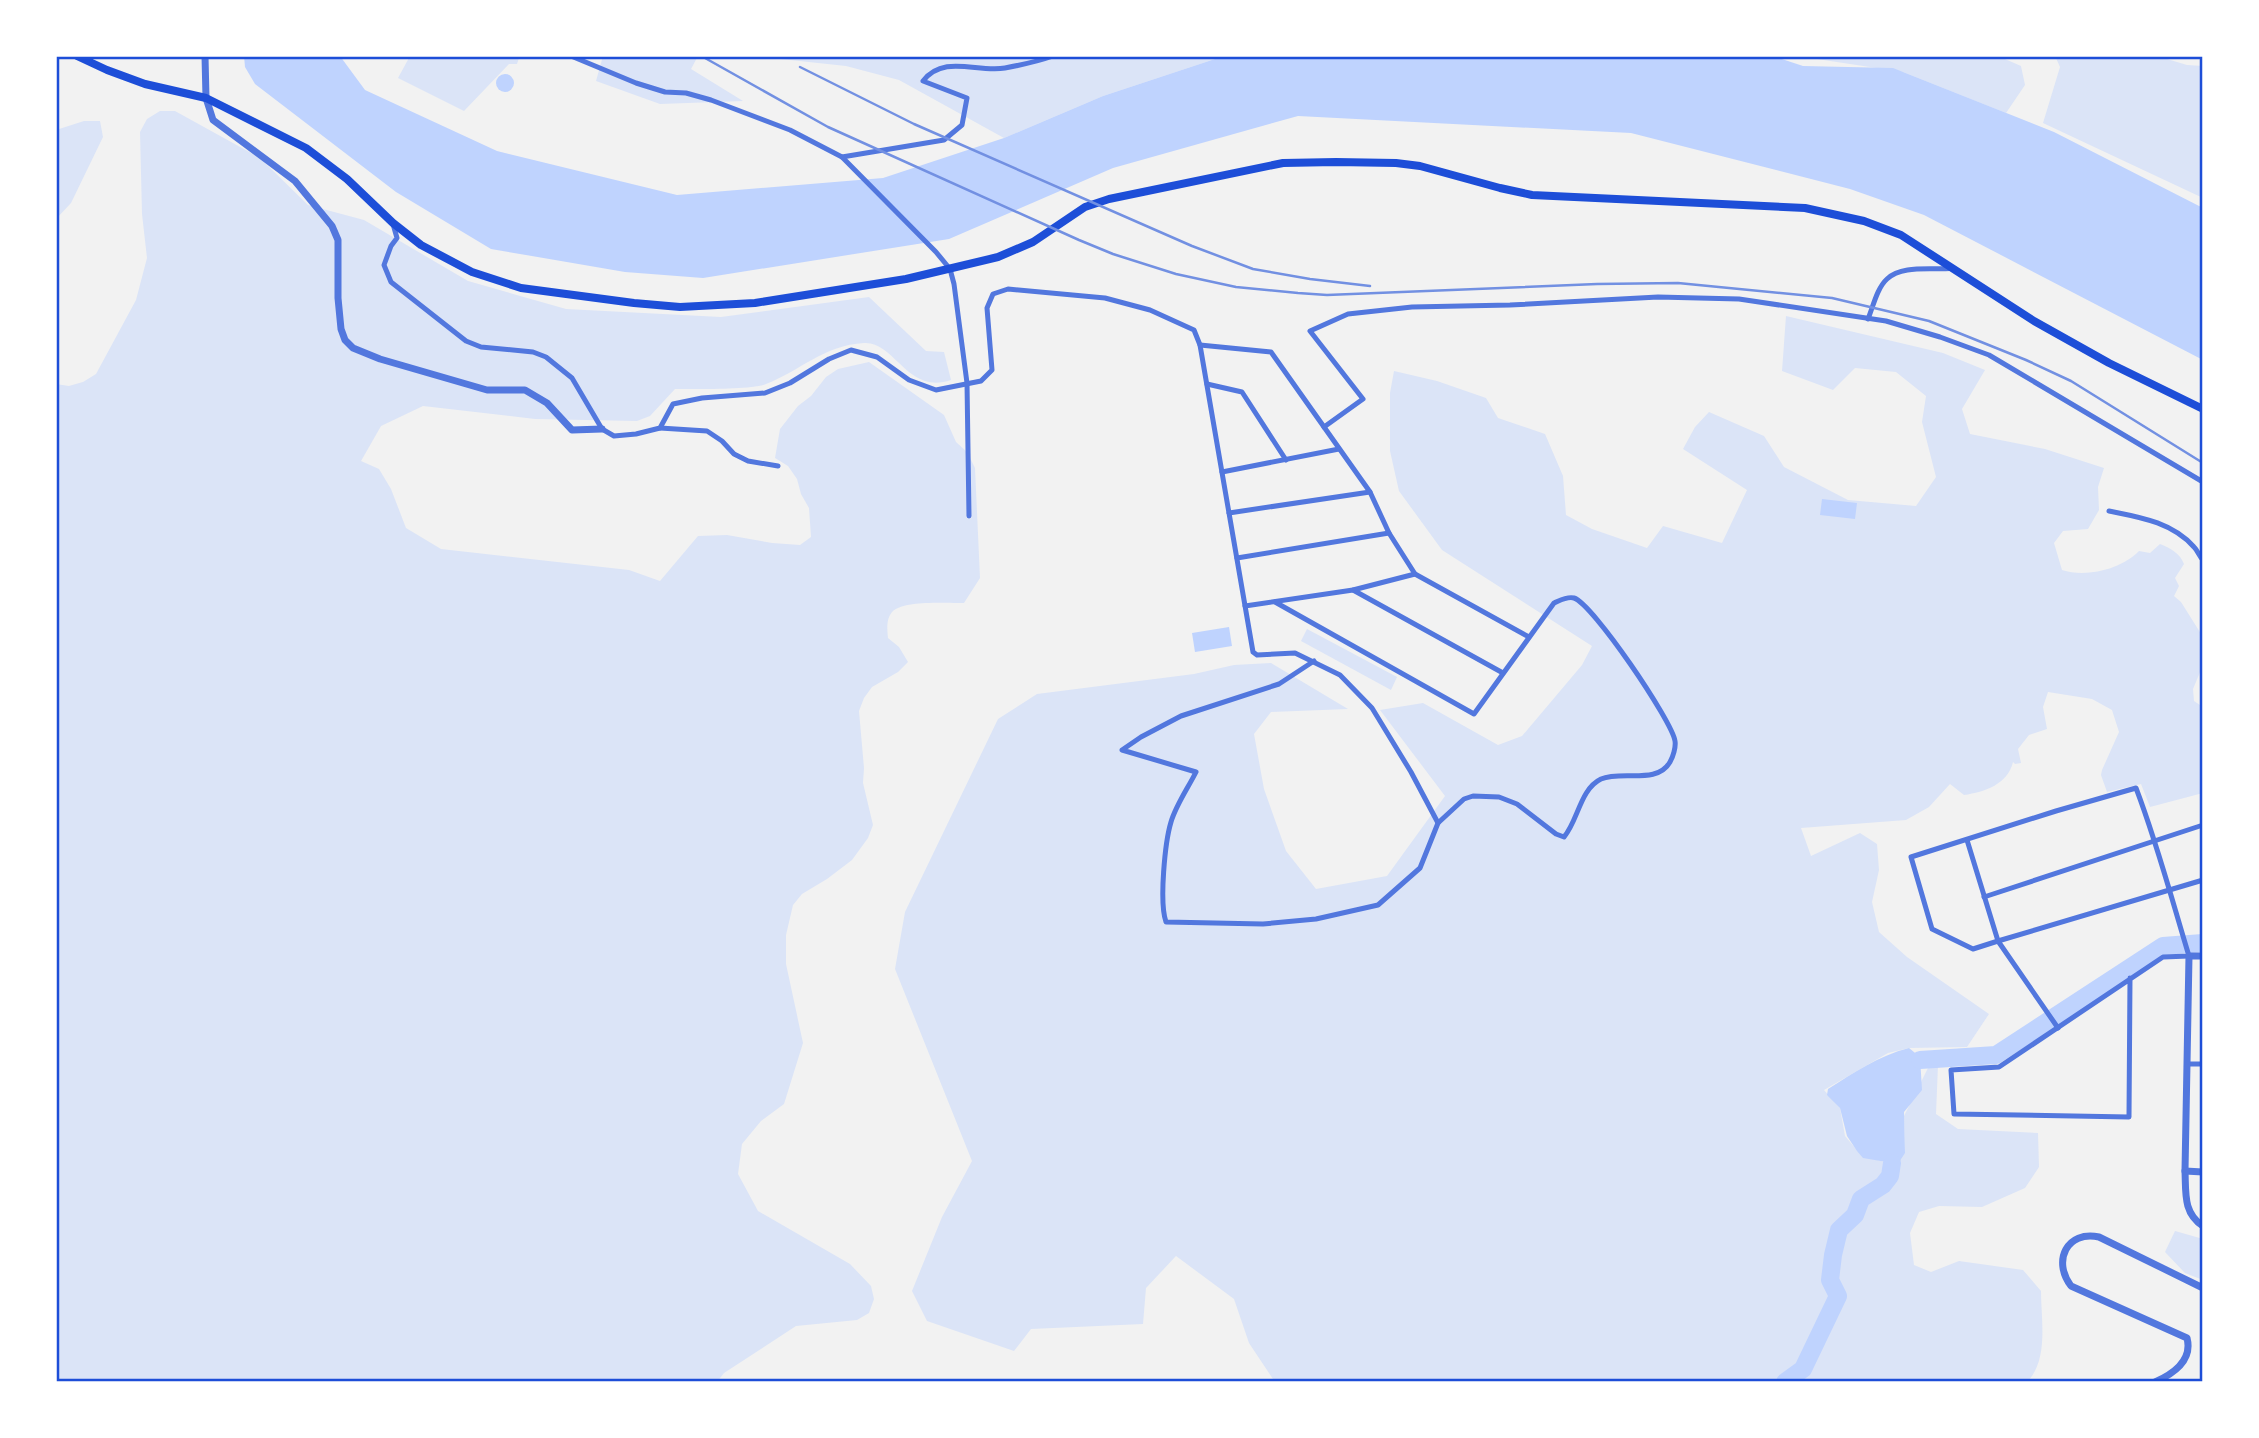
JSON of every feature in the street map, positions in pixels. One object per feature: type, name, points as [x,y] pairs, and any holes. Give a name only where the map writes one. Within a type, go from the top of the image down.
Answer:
[{"type":"main road","points":[[77,56],[145,84],[206,98],[306,148],[347,179],[393,223],[421,245],[472,272],[521,288],[680,307],[755,303],[906,279],[998,257],[1033,242],[1085,207],[1109,199],[1283,163],[1396,163],[1420,166],[1532,195],[1805,208],[1864,220],[1900,234],[2034,321],[2098,357],[2203,409]]},
{"type":"street","points":[[205,56],[206,98],[214,120],[295,181],[332,226],[338,240],[341,329],[345,340],[354,348],[380,359],[487,390],[526,390],[547,403],[572,429],[602,429]]},
{"type":"street","points":[[571,56],[636,83],[665,92],[686,93],[710,100],[790,130],[842,157],[936,252],[950,269],[954,284],[967,383],[969,516]]},
{"type":"street","points":[[842,157],[944,140],[961,125],[967,98],[923,81],[935,69],[953,65],[1003,68],[1053,56]]},
{"type":"street","points":[[393,223],[397,238],[384,265],[391,282],[466,341],[481,347],[533,352],[546,356],[572,378],[602,429],[614,436],[636,435],[660,428],[707,431],[722,441],[734,454],[748,461],[778,466]]},
{"type":"street","points":[[1868,319],[1887,279],[1901,272],[1917,269],[1954,268]]},
{"type":"street","points":[[660,428],[673,404],[702,398],[765,393],[790,383],[829,359],[851,350],[877,357],[909,380],[936,390],[981,381],[992,370],[987,308],[993,294],[1008,289],[1105,298],[1150,310],[1194,330],[1200,345],[1253,652],[1257,655],[1296,653],[1340,676],[1372,708],[1438,823]]},
{"type":"street","points":[[1324,427],[1363,399],[1310,331],[1348,314],[1412,307],[1696,297],[1739,299],[1886,321],[1989,355],[2203,482]]},
{"type":"street","points":[[1200,345],[1271,352],[1370,492],[1389,533],[1415,573],[1529,637]]},
{"type":"street","points":[[1207,384],[1242,392],[1286,460]]},
{"type":"street","points":[[1222,472],[1339,449]]},
{"type":"street","points":[[1229,513],[1370,492]]},
{"type":"street","points":[[2109,511],[2149,519],[2172,529],[2194,547],[2203,560]]},
{"type":"street","points":[[1237,558],[1389,533]]},
{"type":"street","points":[[1245,606],[1353,590],[1415,573]]},
{"type":"street","points":[[1353,590],[1503,673]]},
{"type":"street","points":[[1275,602],[1474,714],[1553,603],[1574,598],[1588,609],[1640,679],[1672,730],[1676,744],[1671,760],[1663,771],[1652,775],[1604,778],[1595,783],[1564,837],[1556,834],[1517,804],[1491,796],[1464,799],[1438,823],[1420,868],[1378,905],[1316,919],[1263,924],[1167,922],[1164,915],[1164,875],[1171,821],[1196,772],[1122,750],[1181,716],[1279,684],[1314,661]]},
{"type":"street","points":[[2203,880],[2169,891],[1973,949],[1932,929],[1911,858],[2136,788],[2154,841],[2169,891],[2189,956],[2186,1205],[2191,1215],[2203,1226]]},
{"type":"street","points":[[1984,897],[2203,825]]},
{"type":"street","points":[[1967,840],[1998,941],[2056,1025]]},
{"type":"street","points":[[2130,978],[2129,1117],[1954,1114],[1951,1070],[1999,1067],[2056,1025],[2163,957],[2203,956]]},
{"type":"street","points":[[2187,1064],[2203,1064]]},
{"type":"street","points":[[2185,1171],[2203,1171]]},
{"type":"street","points":[[2155,1382],[2179,1369],[2188,1347],[2187,1338],[2071,1286],[2062,1268],[2063,1256],[2070,1245],[2081,1236],[2099,1237],[2203,1288]]},
{"type":"shaded area","points":[[410,56],[519,58],[517,64],[509,64],[464,111],[398,78]]},
{"type":"shaded area","points":[[603,56],[698,56],[691,69],[743,101],[660,104],[596,81]]},
{"type":"shaded area","points":[[753,56],[1224,56],[1103,96],[1004,138],[899,80],[846,66]]},
{"type":"shaded area","points":[[1797,56],[1998,56],[2021,66],[2025,85],[2006,113],[1903,72]]},
{"type":"shaded area","points":[[2055,56],[2157,56],[2187,65],[2203,66],[2203,198],[2043,123],[2060,67]]},
{"type":"shaded area","points":[[160,111],[175,111],[260,158],[308,205],[364,220],[468,281],[566,309],[721,317],[869,297],[926,351],[944,352],[951,380],[936,383],[923,380],[884,350],[864,343],[824,353],[778,379],[759,386],[675,389],[650,416],[637,421],[535,419],[423,406],[381,426],[361,461],[379,469],[391,489],[406,528],[441,549],[629,570],[660,581],[698,536],[727,535],[800,545],[811,537],[809,508],[797,479],[788,466],[775,458],[780,429],[826,377],[838,369],[869,362],[944,415],[956,442],[967,452],[975,468],[980,578],[964,603],[907,605],[893,611],[889,617],[888,638],[899,647],[908,662],[898,672],[872,687],[859,711],[863,783],[873,825],[868,838],[852,860],[802,894],[793,905],[786,935],[786,964],[803,1043],[784,1104],[761,1121],[742,1144],[738,1174],[758,1211],[850,1264],[871,1286],[874,1299],[869,1313],[857,1320],[796,1326],[724,1373],[717,1382],[56,1382],[56,384],[69,386],[96,374],[136,300],[147,258],[142,214],[140,132],[147,119]]},
{"type":"shaded area","points":[[84,121],[100,121],[103,137],[71,203],[56,219],[56,130]]},
{"type":"shaded area","points":[[1786,316],[1943,353],[1985,370],[1962,409],[1970,434],[2045,449],[2104,468],[2098,487],[2099,510],[2088,529],[2063,531],[2054,543],[2062,570],[2082,573],[2103,570],[2123,563],[2139,551],[2150,553],[2160,544],[2167,547],[2177,554],[2184,564],[2175,578],[2179,586],[2174,596],[2181,602],[2203,637],[2203,665],[2193,689],[2194,701],[2203,707],[2203,793],[2150,807],[2141,784],[2107,792],[2102,770],[2119,732],[2112,710],[2092,699],[2048,692],[2043,707],[2047,729],[2029,735],[2018,749],[2021,763],[2013,762],[2006,776],[1994,786],[1964,795],[1950,784],[1929,807],[1906,820],[1801,828],[1811,856],[1860,833],[1877,844],[1879,870],[1872,902],[1879,932],[1907,957],[1989,1014],[1967,1047],[1909,1048],[1888,1053],[1824,1090],[1840,1108],[1845,1136],[1862,1156],[1896,1165],[1905,1152],[1904,1116],[1929,1066],[1938,1065],[1936,1114],[1958,1129],[2038,1133],[2039,1167],[2025,1188],[1982,1207],[1939,1206],[1919,1212],[1910,1233],[1914,1265],[1931,1272],[1959,1261],[2023,1270],[2041,1291],[2041,1351],[2034,1373],[2027,1382],[1275,1382],[1249,1343],[1234,1299],[1176,1256],[1146,1288],[1143,1324],[1031,1329],[1014,1351],[927,1321],[912,1291],[942,1217],[972,1161],[895,969],[905,912],[998,719],[1037,694],[1194,674],[1234,665],[1271,663],[1348,709],[1271,712],[1254,734],[1264,789],[1286,851],[1316,889],[1387,876],[1445,796],[1380,710],[1423,703],[1498,745],[1522,736],[1582,665],[1592,646],[1442,550],[1399,491],[1390,451],[1390,393],[1394,371],[1437,381],[1486,398],[1498,418],[1545,434],[1563,476],[1566,515],[1592,529],[1647,548],[1663,526],[1722,543],[1747,490],[1683,449],[1695,427],[1709,412],[1764,436],[1784,467],[1848,500],[1916,506],[1936,477],[1922,422],[1926,396],[1896,372],[1855,368],[1833,390],[1782,371]]},
{"type":"shaded area","points":[[1307,629],[1397,677],[1391,690],[1301,641]]},
{"type":"shaded area","points":[[2175,1231],[2203,1239],[2203,1280],[2185,1273],[2165,1252]]},
{"type":"water","points":[[244,56],[340,56],[365,90],[497,151],[677,195],[883,178],[1004,138],[1103,96],[1224,56],[1773,56],[1803,66],[1893,68],[2054,132],[2203,208],[2203,360],[1924,215],[1850,189],[1631,133],[1298,116],[1113,168],[949,239],[703,278],[625,272],[491,249],[396,192],[255,84],[245,67]]},
{"type":"water","points":[[501,74],[509,74],[514,83],[512,90],[501,92],[496,87],[496,79]]},
{"type":"water","points":[[1822,499],[1857,503],[1855,519],[1820,515]]},
{"type":"water","points":[[1229,627],[1232,646],[1195,652],[1192,633]]},
{"type":"water","points":[[1909,1048],[1920,1057],[1922,1090],[1904,1112],[1905,1153],[1890,1176],[1892,1163],[1863,1158],[1857,1151],[1847,1136],[1840,1108],[1827,1095],[1828,1089],[1857,1071],[1887,1055]]},
{"type":"waterway","points":[[1920,1060],[1996,1055],[2163,946],[2203,943]]},
{"type":"waterway","points":[[1785,1382],[1803,1369],[1838,1296],[1830,1280],[1839,1230],[1855,1215],[1861,1199],[1883,1185],[1890,1176],[1892,1163]]},
{"type":"railway","points":[[705,58],[828,127],[1079,240],[1176,274],[1236,287],[1327,295],[1678,283],[1832,298],[1929,321],[2026,360],[2071,381],[2203,463]]},
{"type":"railway","points":[[800,67],[914,124],[1192,246],[1253,269],[1370,286]]}]
